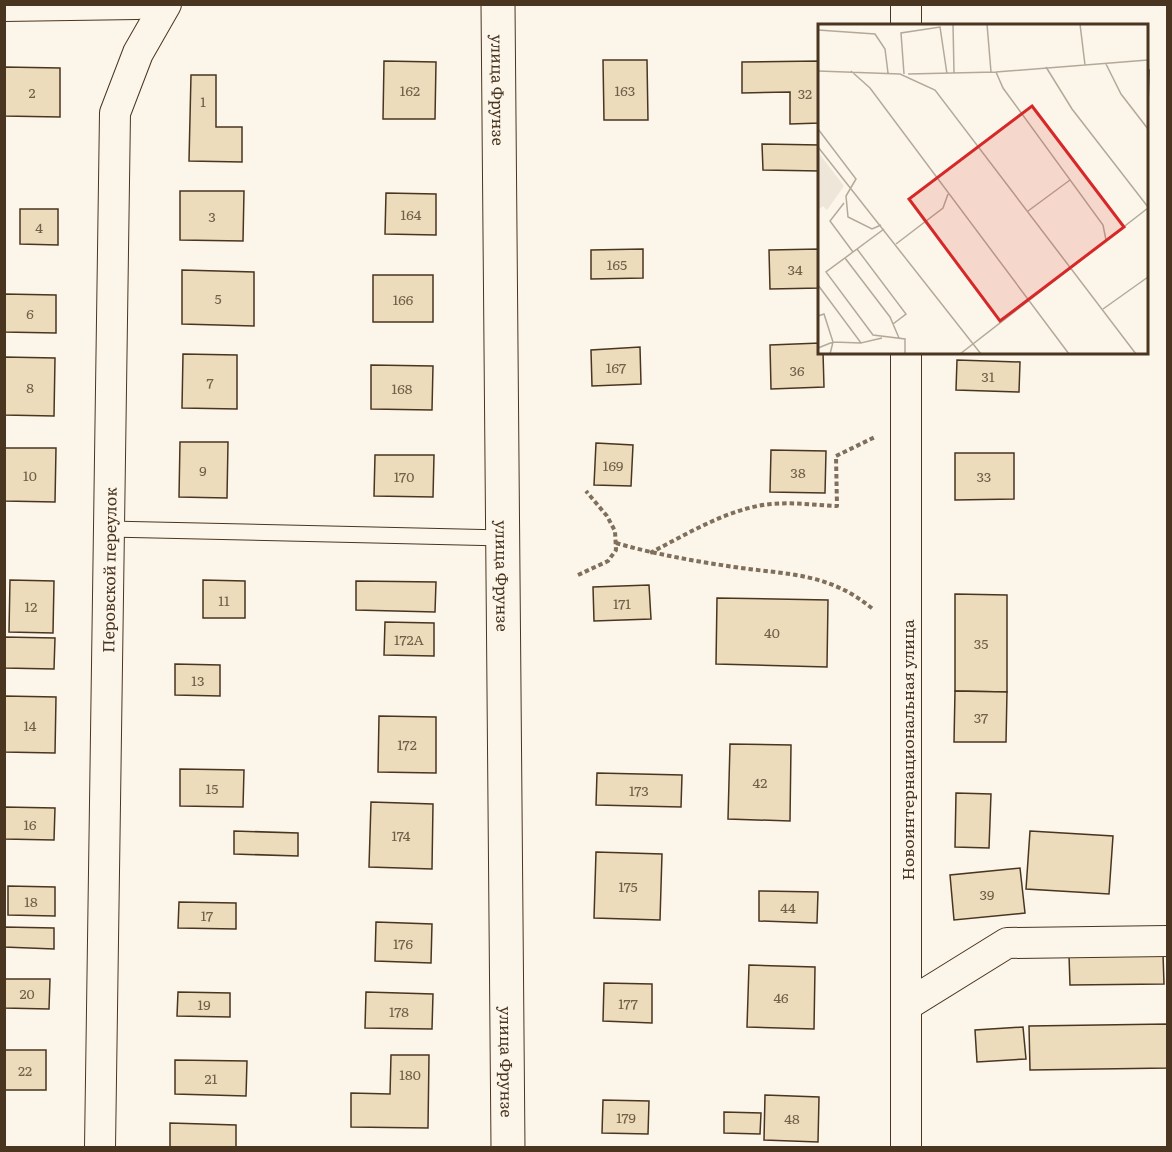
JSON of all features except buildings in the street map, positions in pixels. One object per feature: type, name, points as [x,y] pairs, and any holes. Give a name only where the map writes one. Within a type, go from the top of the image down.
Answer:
[{"type":"street","points":[[4,6],[137,4]]},
{"type":"street","name":"Перовской переулок","points":[[100,1148],[114,113],[138,53],[166,4]]},
{"type":"street","name":"улица Фрунзе","points":[[498,4],[508,1148]]},
{"type":"street","points":[[906,4],[906,24]]},
{"type":"street","name":"Новоинтернациональная улица","points":[[906,354],[906,1148]]},
{"type":"street","points":[[907,1005],[1007,943],[1167,941]]},
{"type":"lane","points":[[109,529],[504,538]]},
{"type":"path","points":[[650,553],[718,519],[750,509],[770,504],[837,506],[836,456],[906,422]]},
{"type":"path","points":[[578,575],[608,561],[616,550],[615,531],[607,516],[586,491]]},
{"type":"path","points":[[616,543],[650,553],[735,567],[790,573],[835,585],[860,598],[906,638]]}]
